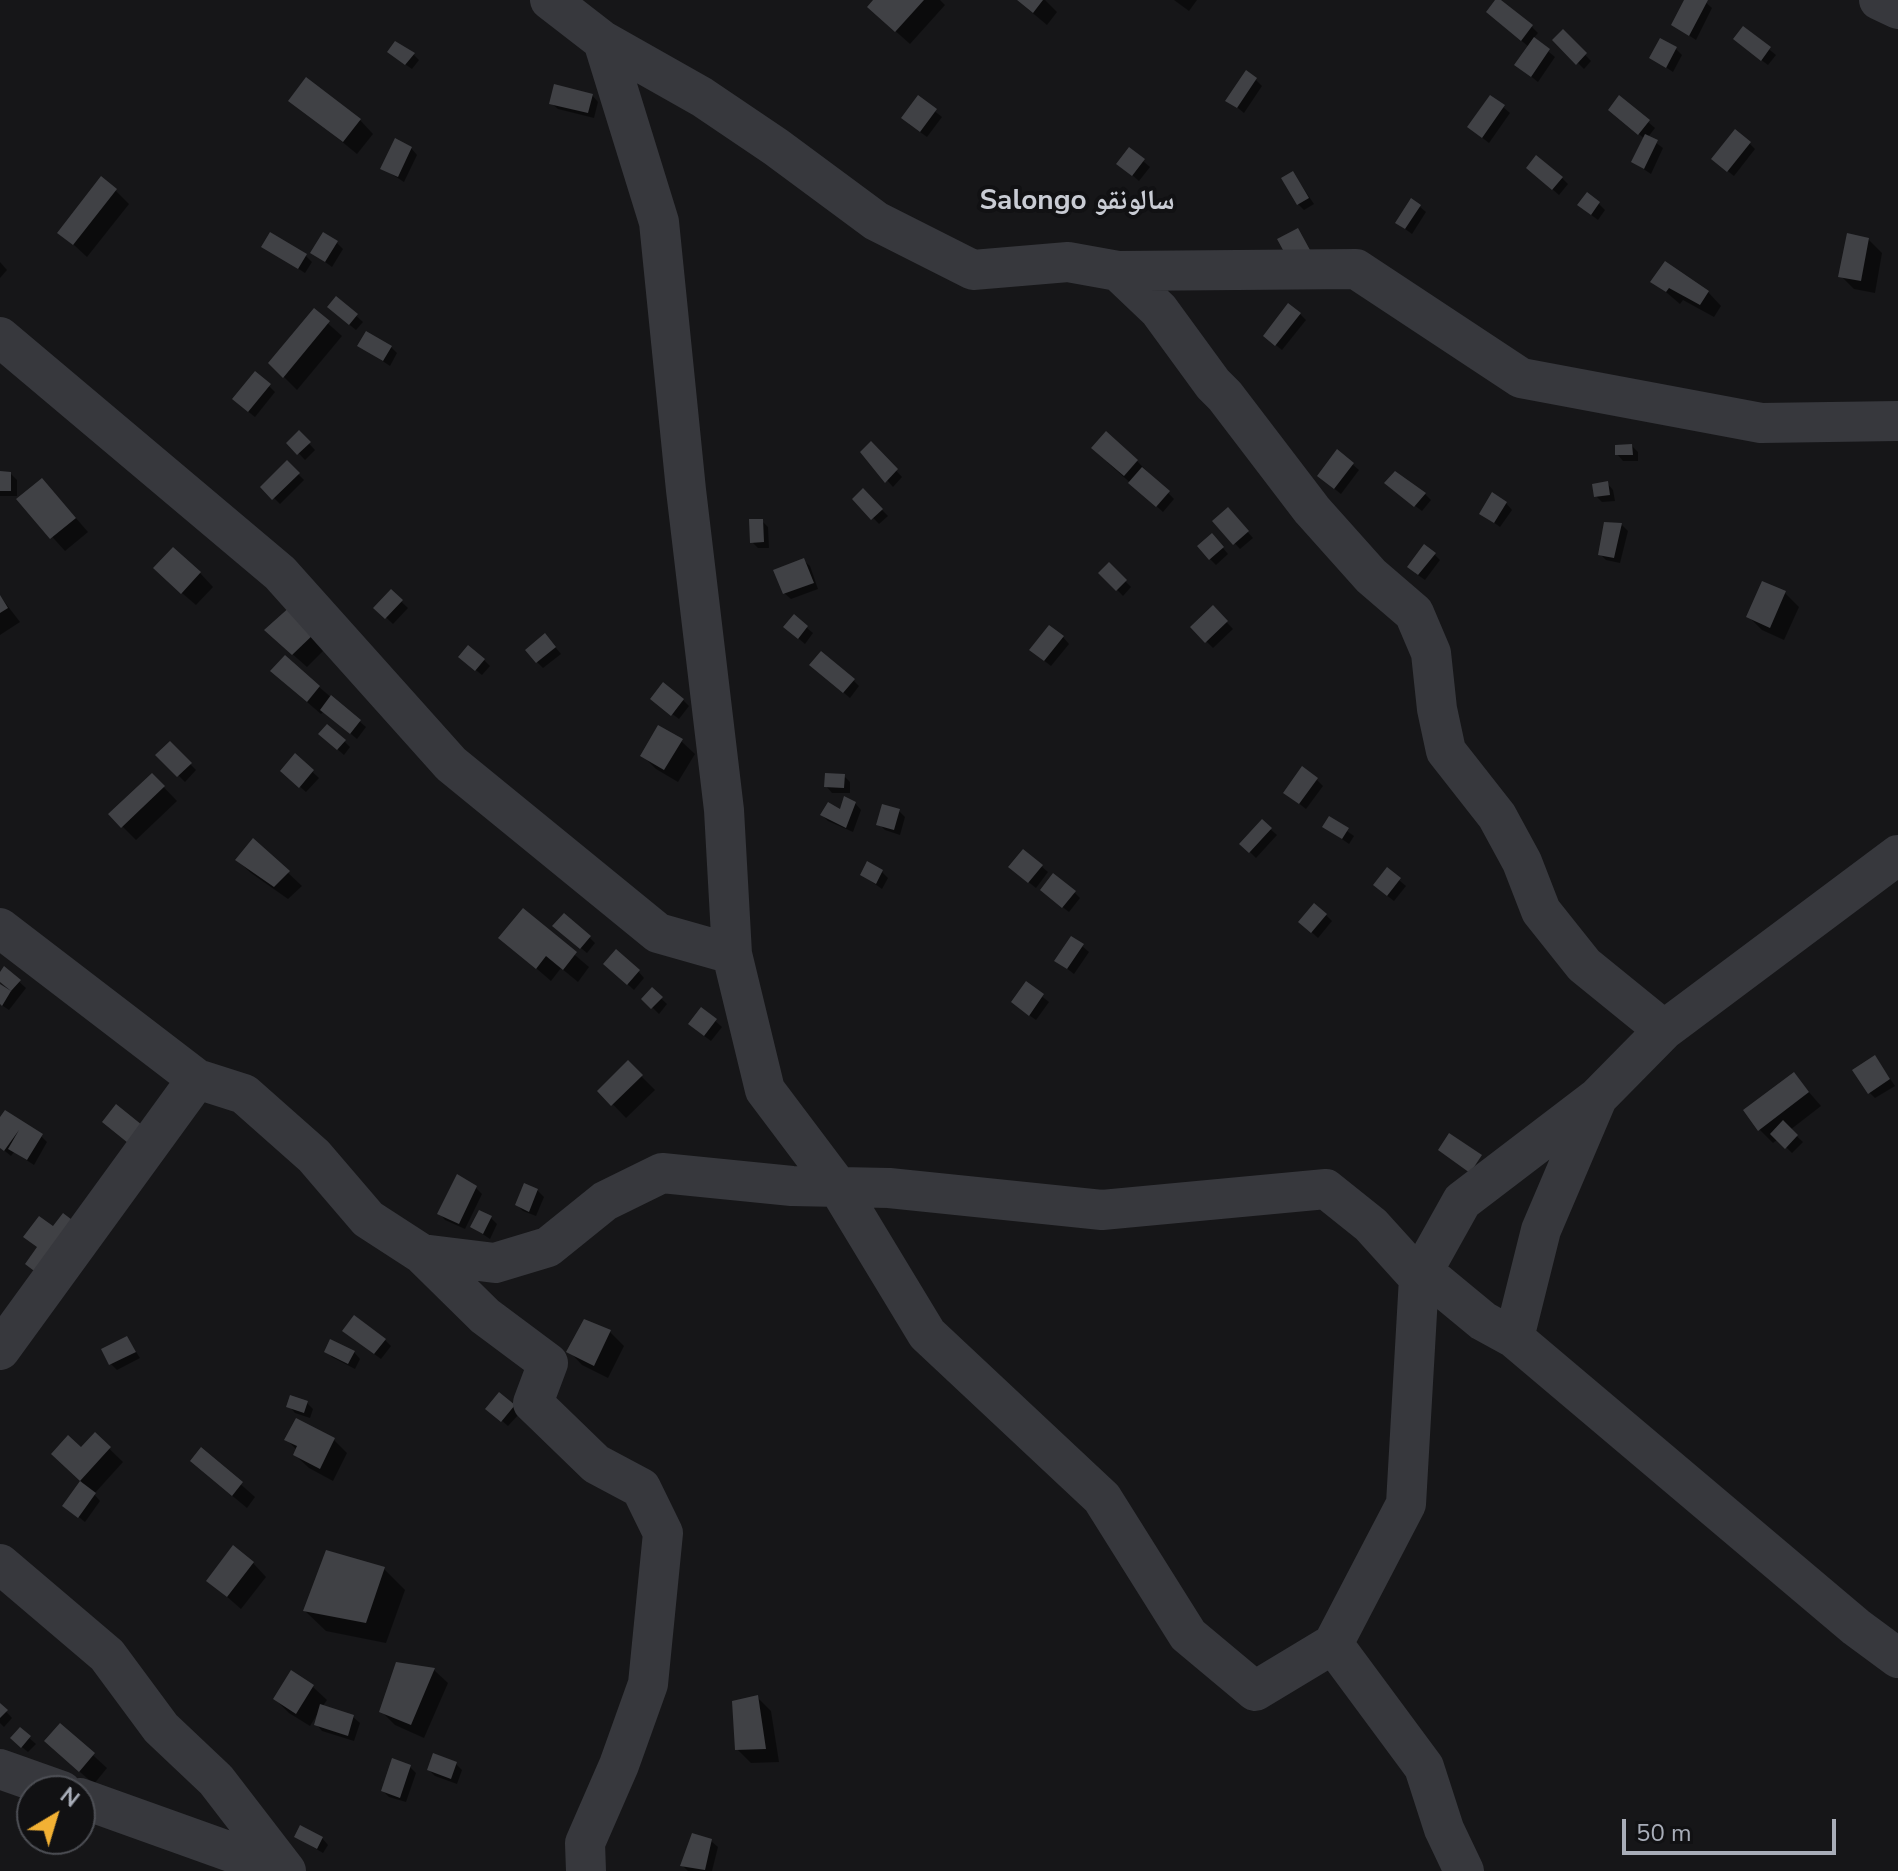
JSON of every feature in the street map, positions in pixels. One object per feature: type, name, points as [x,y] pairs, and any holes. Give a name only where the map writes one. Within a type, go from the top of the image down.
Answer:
[{"type":"street","points":[[550,0],[603,41],[702,97],[776,147],[876,221],[973,270],[1068,262],[1118,271],[1356,269],[1521,378],[1761,423],[1898,421]]},
{"type":"street","points":[[1879,0],[1898,9]]},
{"type":"street","points":[[603,41],[659,222],[686,490],[724,810],[732,954],[765,1090],[838,1187],[927,1334],[1102,1498],[1188,1635],[1255,1691],[1333,1644],[1406,1504],[1419,1278],[1462,1201],[1597,1098],[1664,1030],[1898,855]]},
{"type":"street","points":[[1118,271],[1159,310],[1312,510],[1371,576],[1414,613],[1431,653],[1437,709],[1446,751],[1497,816],[1522,862],[1541,911],[1584,965],[1664,1030]]},
{"type":"street","points":[[0,337],[280,573],[451,764],[658,933],[732,954]]},
{"type":"street","points":[[0,928],[197,1079],[244,1094],[314,1156],[368,1219],[422,1254],[485,1316],[548,1363],[533,1403],[596,1464],[641,1488],[663,1533],[648,1684],[619,1765],[585,1843],[586,1871]]},
{"type":"street","points":[[0,1350],[197,1079]]},
{"type":"street","points":[[1514,1338],[1541,1230],[1597,1098]]},
{"type":"street","points":[[422,1254],[495,1263],[548,1247],[605,1201],[662,1173],[733,1181],[889,1188],[1102,1210],[1326,1189],[1371,1225],[1419,1278],[1437,1283],[1483,1321],[1514,1338],[1856,1627],[1898,1658]]},
{"type":"street","points":[[0,1564],[107,1655],[161,1728],[216,1780],[285,1871]]},
{"type":"street","points":[[1333,1644],[1424,1767],[1444,1829],[1464,1871]]},
{"type":"street","points":[[96,1804],[285,1871]]},
{"type":"building","points":[[873,0],[924,0],[895,32],[867,7]]},
{"type":"building","points":[[1017,0],[1043,0],[1033,13]]},
{"type":"building","points":[[1495,0],[1501,0],[1533,25],[1521,41],[1486,12]]},
{"type":"building","points":[[1684,0],[1708,0],[1689,36],[1671,25]]},
{"type":"building","points":[[1743,26],[1771,47],[1761,61],[1733,39]]},
{"type":"building","points":[[1563,29],[1587,53],[1576,65],[1552,40]]},
{"type":"building","points":[[1534,37],[1550,49],[1531,77],[1514,65]]},
{"type":"building","points":[[1660,38],[1677,47],[1666,68],[1649,58]]},
{"type":"building","points":[[395,41],[415,53],[405,65],[387,52]]},
{"type":"building","points":[[1246,70],[1257,78],[1237,108],[1225,101]]},
{"type":"building","points":[[306,77],[361,119],[343,142],[288,101]]},
{"type":"building","points":[[554,84],[593,94],[588,113],[549,104]]},
{"type":"building","points":[[918,95],[937,109],[920,132],[901,118]]},
{"type":"building","points":[[1490,95],[1505,105],[1482,138],[1467,127]]},
{"type":"building","points":[[1619,95],[1650,120],[1638,135],[1608,110]]},
{"type":"building","points":[[1735,129],[1751,142],[1727,172],[1711,159]]},
{"type":"building","points":[[1645,134],[1658,140],[1644,169],[1631,162]]},
{"type":"building","points":[[395,138],[412,147],[398,177],[380,169]]},
{"type":"building","points":[[1129,147],[1145,159],[1132,176],[1116,164]]},
{"type":"building","points":[[1536,155],[1563,177],[1552,190],[1526,168]]},
{"type":"building","points":[[1293,171],[1309,198],[1297,205],[1281,178]]},
{"type":"building","points":[[101,176],[117,189],[73,245],[57,233]]},
{"type":"building","points":[[1587,192],[1600,202],[1591,215],[1577,205]]},
{"type":"building","points":[[1411,198],[1421,205],[1405,229],[1395,223]]},
{"type":"building","points":[[1298,228],[1310,250],[1289,261],[1277,239]]},
{"type":"building","points":[[270,232],[307,254],[298,269],[261,247]]},
{"type":"building","points":[[323,232],[338,241],[325,262],[310,253]]},
{"type":"building","points":[[1847,233],[1869,238],[1861,281],[1838,277]]},
{"type":"building","points":[[1665,261],[1709,291],[1700,305],[1669,288],[1666,292],[1650,282]]},
{"type":"building","points":[[336,296],[358,314],[349,325],[327,307]]},
{"type":"building","points":[[1288,303],[1301,313],[1275,346],[1263,336]]},
{"type":"building","points":[[314,308],[330,321],[283,378],[268,363]]},
{"type":"building","points":[[366,331],[392,346],[383,361],[357,346]]},
{"type":"building","points":[[255,371],[271,384],[248,412],[232,399]]},
{"type":"building","points":[[299,430],[311,442],[297,455],[286,443]]},
{"type":"building","points":[[1106,431],[1138,460],[1124,476],[1091,448]]},
{"type":"building","points":[[871,441],[898,469],[885,483],[860,452]]},
{"type":"building","points":[[1632,444],[1633,455],[1615,455],[1615,445]]},
{"type":"building","points":[[1337,449],[1354,463],[1334,489],[1317,476]]},
{"type":"building","points":[[287,460],[300,473],[272,500],[260,487]]},
{"type":"building","points":[[1142,467],[1170,491],[1156,507],[1128,483]]},
{"type":"building","points":[[0,471],[11,472],[11,491],[0,491]]},
{"type":"building","points":[[1395,471],[1426,493],[1414,507],[1384,483]]},
{"type":"building","points":[[42,478],[76,518],[50,539],[16,499]]},
{"type":"building","points":[[1608,481],[1610,495],[1594,497],[1592,484]]},
{"type":"building","points":[[863,488],[883,509],[871,520],[852,499]]},
{"type":"building","points":[[1492,492],[1507,502],[1494,523],[1479,514]]},
{"type":"building","points":[[1228,507],[1249,531],[1233,545],[1212,521]]},
{"type":"building","points":[[749,519],[763,519],[764,542],[750,543]]},
{"type":"building","points":[[1604,522],[1622,523],[1614,558],[1598,555]]},
{"type":"building","points":[[1212,533],[1224,547],[1209,560],[1197,546]]},
{"type":"building","points":[[1424,544],[1436,553],[1418,575],[1407,567]]},
{"type":"building","points":[[173,547],[201,572],[181,594],[153,568]]},
{"type":"building","points":[[804,558],[814,583],[783,594],[773,570]]},
{"type":"building","points":[[1109,562],[1127,580],[1116,591],[1098,573]]},
{"type":"building","points":[[1762,581],[1786,591],[1770,628],[1746,617]]},
{"type":"building","points":[[391,589],[403,600],[385,619],[373,608]]},
{"type":"building","points":[[0,595],[8,608],[0,613]]},
{"type":"building","points":[[292,605],[317,631],[292,655],[264,630]]},
{"type":"building","points":[[1213,605],[1228,621],[1205,643],[1190,627]]},
{"type":"building","points":[[794,614],[808,626],[798,639],[783,627]]},
{"type":"building","points":[[1049,625],[1064,636],[1044,661],[1029,650]]},
{"type":"building","points":[[545,633],[556,647],[536,663],[525,650]]},
{"type":"building","points":[[468,645],[485,659],[475,671],[458,657]]},
{"type":"building","points":[[821,651],[855,679],[843,693],[809,665]]},
{"type":"building","points":[[285,655],[320,686],[307,702],[270,671]]},
{"type":"building","points":[[663,682],[684,699],[671,716],[650,699]]},
{"type":"building","points":[[331,695],[361,720],[350,734],[320,710]]},
{"type":"building","points":[[327,724],[346,740],[337,750],[318,734]]},
{"type":"building","points":[[658,725],[683,739],[664,770],[640,756]]},
{"type":"building","points":[[170,741],[192,763],[177,777],[155,755]]},
{"type":"building","points":[[295,753],[314,770],[299,788],[280,771]]},
{"type":"building","points":[[1302,766],[1318,778],[1299,804],[1283,793]]},
{"type":"building","points":[[152,773],[165,786],[121,828],[108,814]]},
{"type":"building","points":[[825,773],[845,774],[844,788],[824,787]]},
{"type":"building","points":[[844,796],[856,802],[846,828],[820,815],[828,802],[840,809]]},
{"type":"building","points":[[882,804],[900,809],[894,830],[876,825]]},
{"type":"building","points":[[1329,816],[1349,828],[1342,839],[1322,827]]},
{"type":"building","points":[[1262,819],[1272,828],[1249,853],[1239,844]]},
{"type":"building","points":[[253,838],[290,871],[274,887],[235,860]]},
{"type":"building","points":[[1023,849],[1043,865],[1028,883],[1008,867]]},
{"type":"building","points":[[867,861],[883,870],[876,884],[860,875]]},
{"type":"building","points":[[1387,867],[1401,878],[1387,896],[1373,885]]},
{"type":"building","points":[[1053,873],[1076,891],[1062,908],[1040,890]]},
{"type":"building","points":[[1314,903],[1327,914],[1311,933],[1298,922]]},
{"type":"building","points":[[523,908],[577,952],[563,970],[546,956],[536,969],[498,938]]},
{"type":"building","points":[[564,913],[591,936],[580,949],[552,926]]},
{"type":"building","points":[[1071,936],[1084,944],[1067,969],[1054,961]]},
{"type":"building","points":[[616,949],[640,970],[627,985],[603,964]]},
{"type":"building","points":[[4,966],[21,980],[11,991],[0,982],[0,972]]},
{"type":"building","points":[[1026,981],[1044,994],[1029,1016],[1011,1002]]},
{"type":"building","points":[[0,984],[11,991],[2,1006],[0,1004]]},
{"type":"building","points":[[652,987],[663,997],[651,1009],[641,999]]},
{"type":"building","points":[[701,1007],[717,1019],[704,1036],[688,1024]]},
{"type":"building","points":[[1875,1055],[1890,1079],[1868,1094],[1852,1070]]},
{"type":"building","points":[[628,1060],[643,1075],[611,1106],[597,1091]]},
{"type":"building","points":[[1794,1072],[1809,1092],[1758,1131],[1743,1110]]},
{"type":"building","points":[[116,1104],[142,1125],[128,1143],[102,1122]]},
{"type":"building","points":[[5,1110],[43,1134],[27,1160],[8,1149],[19,1130],[4,1151],[0,1148],[0,1117]]},
{"type":"building","points":[[1783,1120],[1798,1135],[1785,1149],[1770,1134]]},
{"type":"building","points":[[1449,1133],[1482,1155],[1470,1173],[1438,1150]]},
{"type":"building","points":[[457,1174],[477,1186],[459,1224],[437,1214]]},
{"type":"building","points":[[524,1183],[538,1189],[529,1212],[515,1205]]},
{"type":"building","points":[[479,1210],[492,1216],[483,1234],[470,1227]]},
{"type":"building","points":[[63,1213],[80,1226],[42,1277],[25,1264],[37,1247],[23,1237],[39,1216],[53,1226]]},
{"type":"building","points":[[354,1315],[386,1339],[374,1354],[342,1331]]},
{"type":"building","points":[[584,1319],[611,1330],[594,1366],[566,1352]]},
{"type":"building","points":[[127,1336],[136,1352],[109,1365],[101,1349]]},
{"type":"building","points":[[330,1339],[355,1351],[348,1364],[324,1352]]},
{"type":"building","points":[[499,1392],[515,1405],[501,1422],[485,1409]]},
{"type":"building","points":[[290,1395],[308,1401],[304,1413],[286,1407]]},
{"type":"building","points":[[296,1418],[335,1438],[320,1469],[293,1455],[297,1446],[284,1440]]},
{"type":"building","points":[[95,1432],[111,1447],[80,1481],[51,1454],[68,1435],[81,1447]]},
{"type":"building","points":[[201,1447],[243,1482],[232,1496],[190,1461]]},
{"type":"building","points":[[80,1481],[96,1493],[78,1518],[62,1506]]},
{"type":"building","points":[[233,1545],[254,1562],[227,1597],[206,1581]]},
{"type":"building","points":[[326,1550],[385,1567],[366,1623],[303,1611]]},
{"type":"building","points":[[396,1662],[435,1668],[411,1725],[379,1712]]},
{"type":"building","points":[[291,1670],[314,1685],[296,1714],[273,1699]]},
{"type":"building","points":[[758,1695],[766,1749],[735,1750],[732,1701]]},
{"type":"building","points":[[0,1703],[8,1710],[0,1718]]},
{"type":"building","points":[[320,1704],[354,1715],[348,1736],[314,1725]]},
{"type":"building","points":[[60,1723],[95,1753],[79,1772],[44,1741]]},
{"type":"building","points":[[20,1727],[31,1736],[21,1748],[10,1738]]},
{"type":"building","points":[[433,1753],[457,1762],[451,1779],[427,1770]]},
{"type":"building","points":[[392,1758],[411,1765],[400,1798],[381,1791]]},
{"type":"building","points":[[300,1825],[323,1837],[317,1849],[294,1837]]},
{"type":"building","points":[[692,1833],[712,1839],[705,1870],[680,1866]]},
{"type":"district","name":"Salongo سالونقو","points":[[1077,202]]}]
